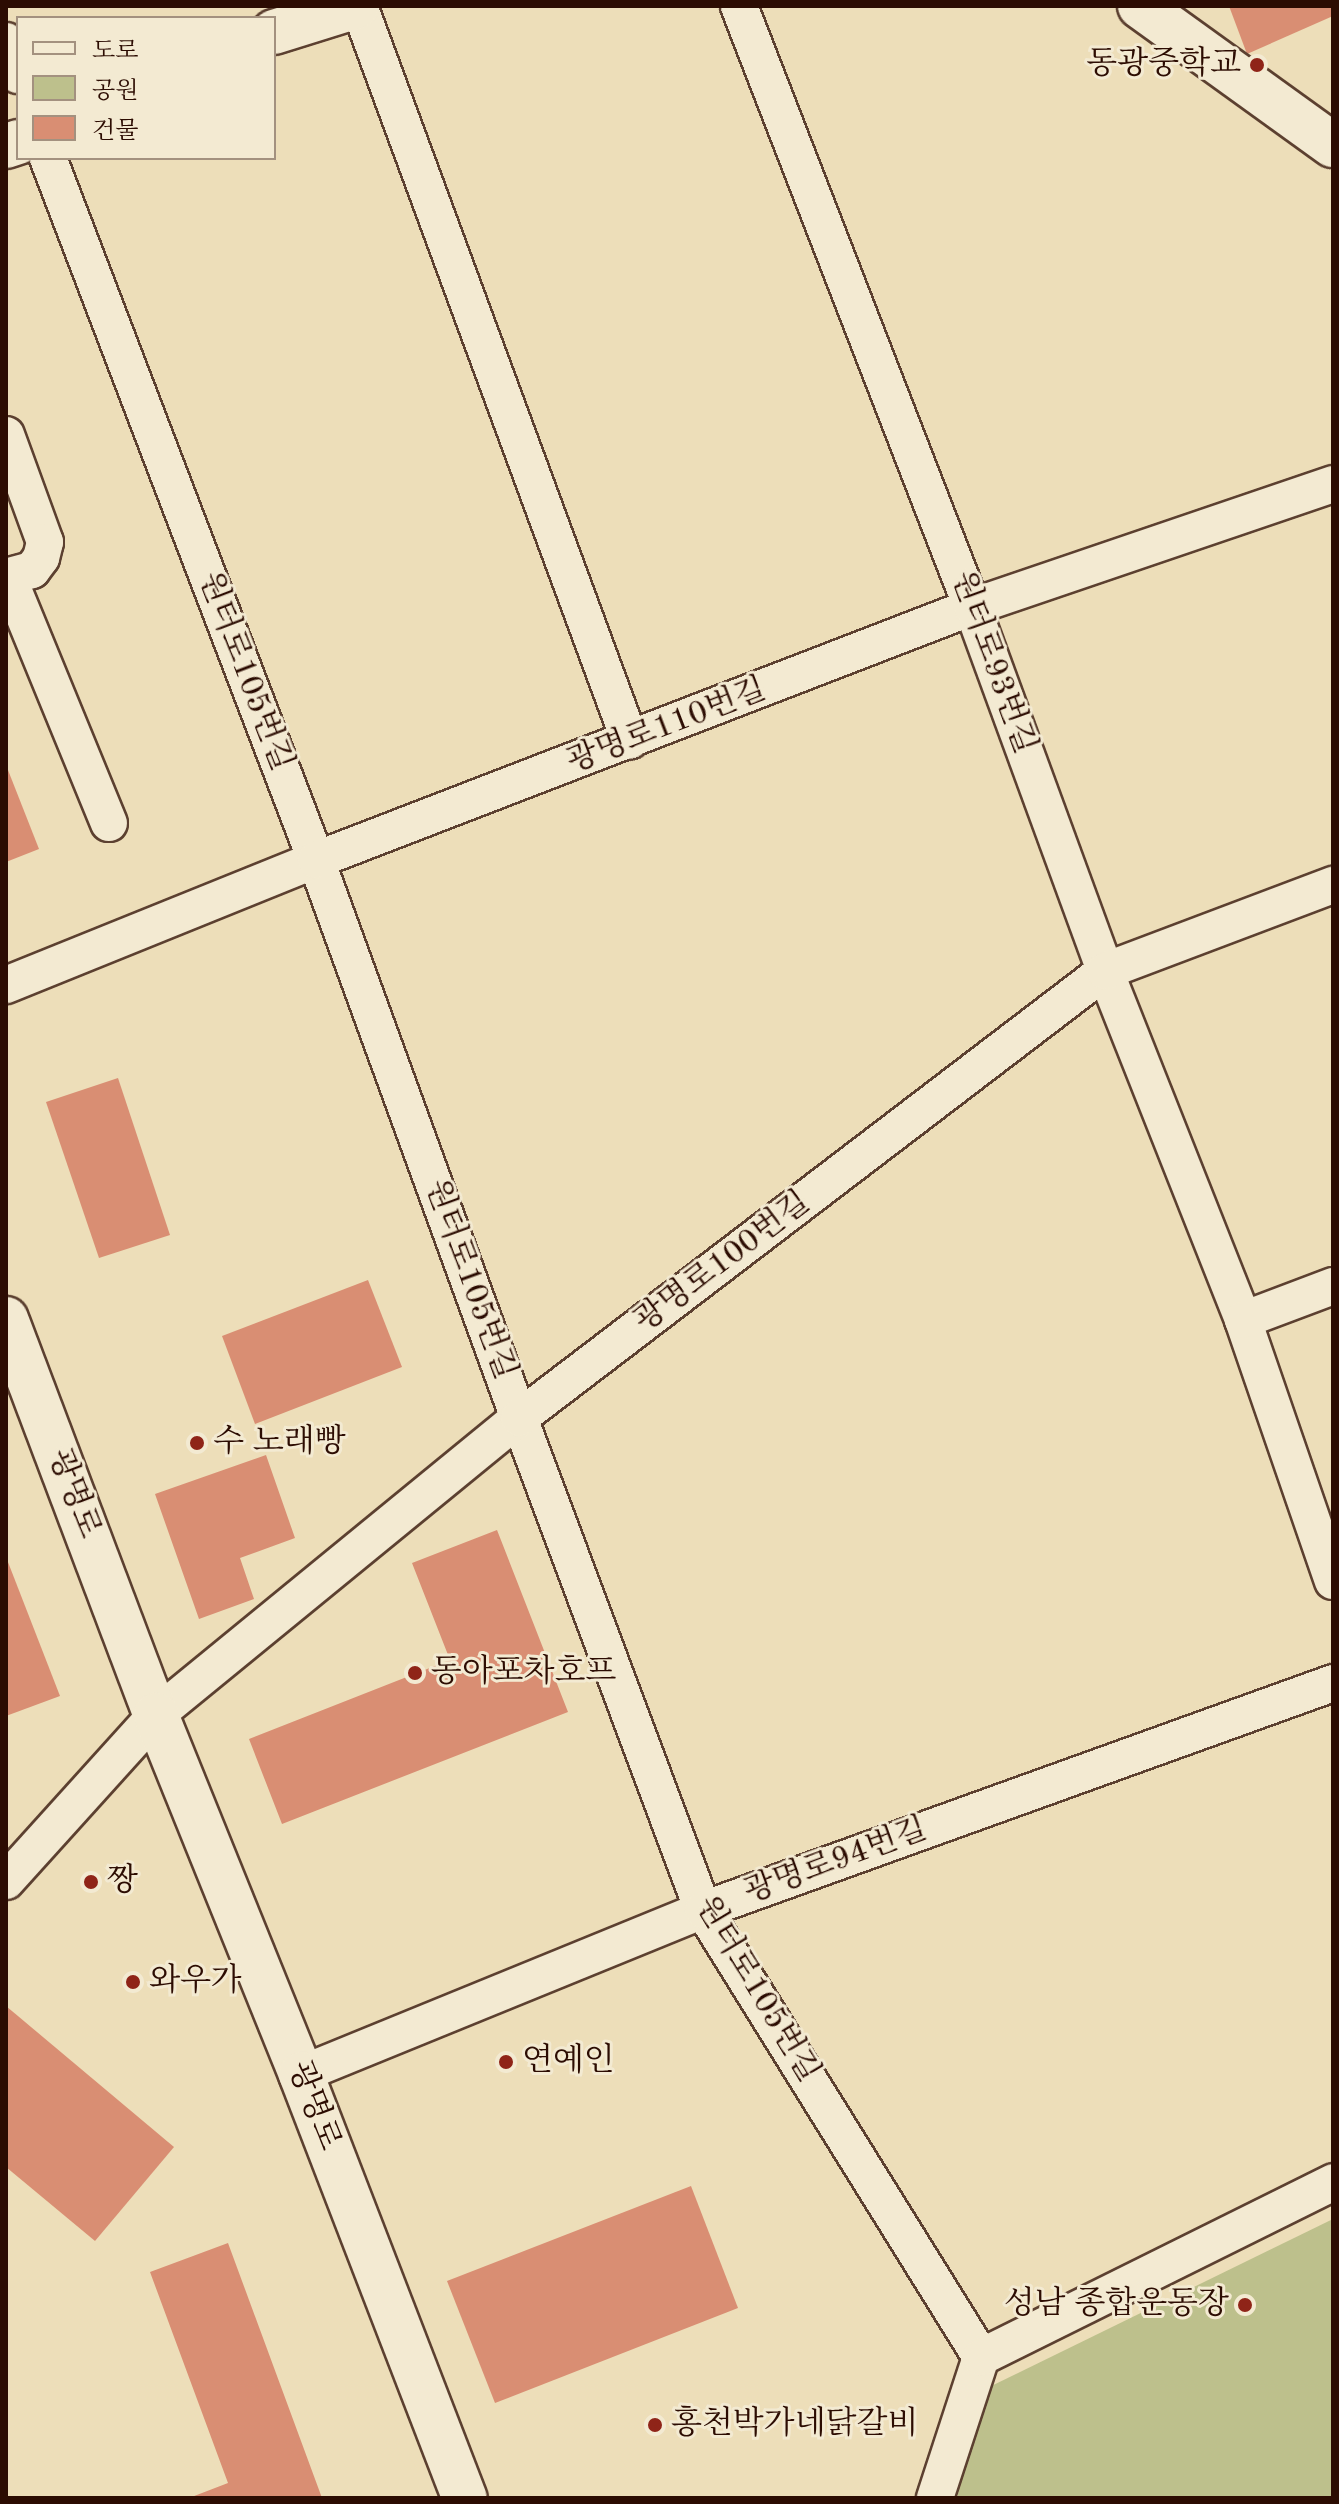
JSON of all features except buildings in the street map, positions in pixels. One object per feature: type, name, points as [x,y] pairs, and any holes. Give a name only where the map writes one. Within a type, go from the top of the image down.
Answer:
[{"type":"main road","points":[[276,31],[358,6]]},
{"type":"main road","points":[[1140,6],[1333,145]]},
{"type":"main road","name":"광명로","points":[[6,1319],[156,1715],[301,2074],[465,2498]]},
{"type":"street","points":[[358,6],[630,741]]},
{"type":"street","name":"원터로93번길","points":[[739,6],[972,607],[1105,971],[1243,1320],[1333,1581]]},
{"type":"street","points":[[6,41],[16,69]]},
{"type":"street","name":"원터로105번길","points":[[49,160],[316,860],[519,1418],[703,1910],[981,2357]]},
{"type":"street","points":[[6,435],[45,542],[41,558],[32,570],[7,577],[109,823]]},
{"type":"street","name":"광명로110번길","points":[[6,985],[316,860],[972,607],[1333,484]]},
{"type":"street","name":"광명로100번길","points":[[156,1715],[519,1418],[1105,971],[1333,885]]},
{"type":"street","points":[[1243,1320],[1333,1286]]},
{"type":"street","name":"광명로94번길","points":[[301,2074],[703,1910],[1333,1683]]},
{"type":"street","points":[[6,1881],[156,1715]]},
{"type":"street","points":[[935,2498],[981,2357],[1333,2182]]},
{"type":"green space","name":"성남 종합운동장","points":[[1333,2219],[1333,2498],[957,2498],[981,2391]]},
{"type":"place","name":"동광중학교","points":[[1257,65]]},
{"type":"place","name":"수 노래빵","points":[[197,1443]]},
{"type":"place","name":"동아포차호프","points":[[415,1673]]},
{"type":"place","name":"짱","points":[[91,1882]]},
{"type":"place","name":"와우가","points":[[133,1982]]},
{"type":"place","name":"연예인","points":[[506,2062]]},
{"type":"place","name":"성남 종합운동장","points":[[1245,2305]]},
{"type":"place","name":"홍천박가네닭갈비","points":[[655,2425]]}]
